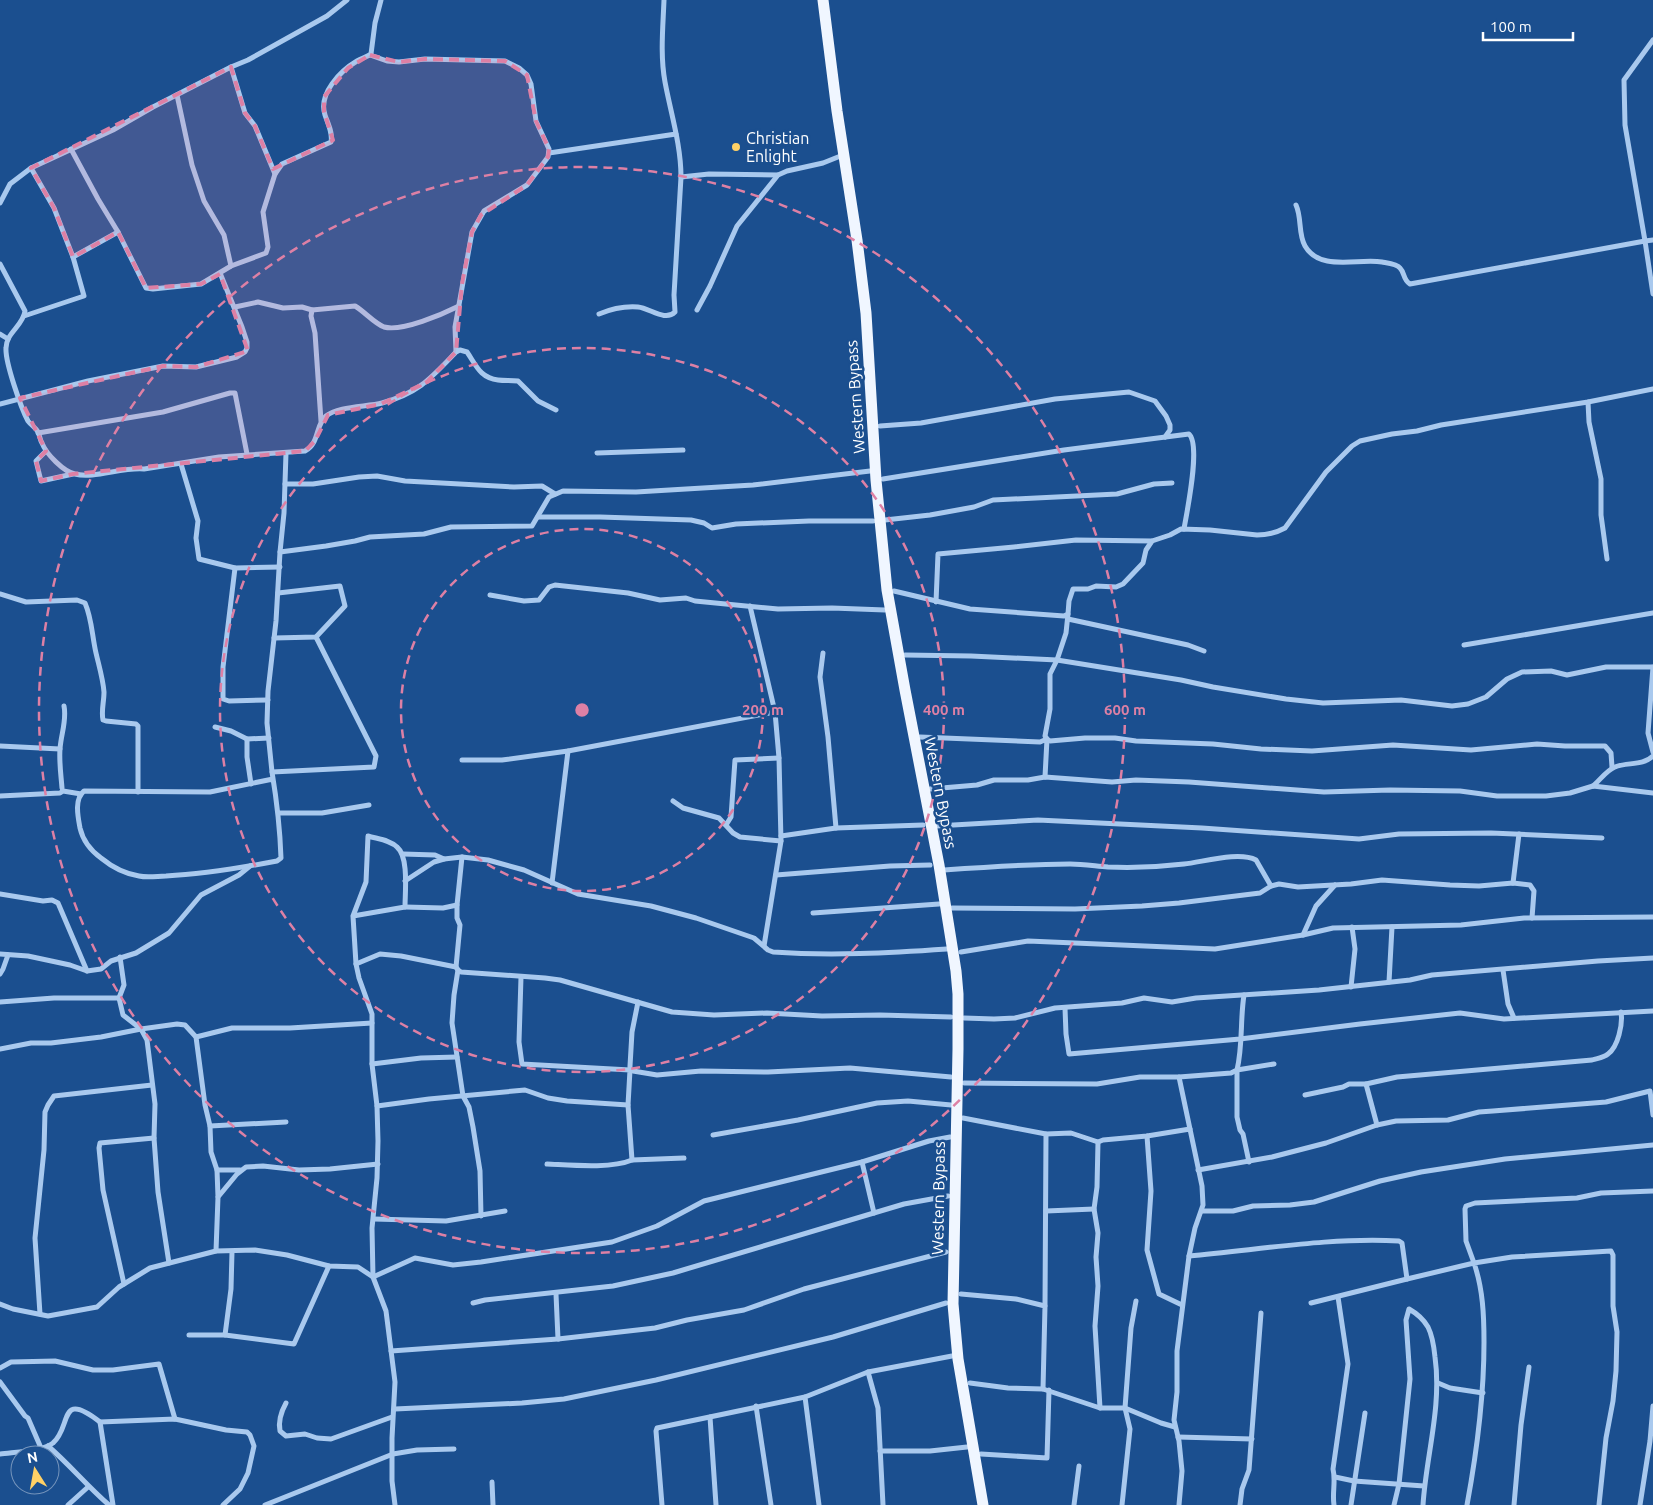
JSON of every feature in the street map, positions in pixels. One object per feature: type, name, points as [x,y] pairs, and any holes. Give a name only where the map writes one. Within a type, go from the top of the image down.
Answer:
[{"type":"main road","name":"Western Bypass","points":[[823,0],[866,313],[876,480],[887,590],[940,870],[956,971],[958,1041],[953,1304],[958,1359],[983,1505]]},
{"type":"street","points":[[0,202],[10,184],[31,168],[113,130],[231,67],[248,60],[327,16],[347,0]]},
{"type":"street","points":[[370,55],[381,0]]},
{"type":"street","points":[[599,314],[608,310],[632,307],[650,309],[664,316],[675,312],[675,262],[681,159],[665,81],[662,55],[664,0]]},
{"type":"street","points":[[1653,40],[1624,80],[1625,125],[1646,241],[1653,294]]},
{"type":"street","points":[[71,149],[118,232],[146,288],[153,289],[201,284],[231,266],[266,253],[268,250],[263,212],[275,174],[282,164],[331,142],[332,137],[324,112],[324,97],[333,82],[357,61],[370,55],[386,61],[399,62],[425,58],[511,63],[527,75],[531,84],[536,121],[549,149],[549,153],[527,185],[490,206],[480,215],[472,232],[455,327],[456,352]]},
{"type":"street","points":[[231,67],[245,113],[255,126],[275,174]]},
{"type":"street","points":[[177,95],[192,165],[204,201],[224,234],[231,266]]},
{"type":"street","points":[[549,153],[676,134]]},
{"type":"street","points":[[681,177],[709,174],[778,175],[843,155]]},
{"type":"street","points":[[24,316],[84,296],[73,256],[54,208],[31,168]]},
{"type":"street","points":[[697,310],[738,226],[778,175]]},
{"type":"street","points":[[1296,205],[1299,212],[1301,237],[1312,255],[1319,259],[1380,262],[1398,267],[1402,269],[1406,281],[1410,284],[1653,240]]},
{"type":"street","points":[[73,256],[118,232]]},
{"type":"street","points":[[0,264],[25,311],[24,316],[8,339],[6,350],[9,366],[20,398],[29,423],[38,432],[46,451],[73,474]]},
{"type":"street","points":[[0,404],[88,381],[163,366],[196,367],[245,352],[247,348],[242,327],[220,272]]},
{"type":"street","points":[[235,307],[258,302],[283,308],[302,307],[312,310],[356,306],[384,327],[397,327],[431,319],[459,306]]},
{"type":"street","points":[[46,451],[36,461],[41,481],[73,474],[85,475],[135,468],[144,470],[247,454],[305,450],[315,441],[321,422],[312,310]]},
{"type":"street","points":[[0,334],[8,339]]},
{"type":"street","points":[[321,422],[328,414],[336,411],[381,404],[413,392],[427,382],[460,350],[467,352],[479,372],[484,376],[500,381],[518,381],[538,401],[556,410]]},
{"type":"street","points":[[936,602],[938,554],[1014,548],[1076,540],[1152,540],[1184,529],[1266,535],[1278,532],[1284,528],[1326,472],[1352,446],[1360,441],[1441,425],[1588,402],[1653,389]]},
{"type":"street","points":[[880,426],[922,423],[1055,398],[1129,392],[1155,401],[1170,425],[1170,430],[1165,437]]},
{"type":"street","points":[[38,432],[163,412],[235,394],[247,454]]},
{"type":"street","points":[[1588,402],[1589,422],[1601,479],[1602,532],[1607,559]]},
{"type":"street","points":[[883,479],[1064,450],[1189,434],[1194,447],[1184,529]]},
{"type":"street","points":[[597,453],[684,450]]},
{"type":"street","points":[[81,794],[78,805],[79,820],[81,833],[86,844],[100,858],[122,871],[140,876],[193,875],[277,861],[281,858],[279,813],[272,772],[269,738],[268,700],[284,513],[286,452]]},
{"type":"street","points":[[181,464],[198,521],[196,538],[199,559],[235,568],[280,567]]},
{"type":"street","points":[[280,552],[326,546],[370,537],[424,534],[451,527],[532,526],[549,497],[563,491],[636,492],[753,485],[870,471]]},
{"type":"street","points":[[285,484],[314,484],[377,476],[405,481],[514,487],[542,486],[555,494]]},
{"type":"street","points":[[885,520],[930,515],[974,507],[993,500],[1117,494],[1154,484],[1172,483]]},
{"type":"street","points":[[538,517],[691,520],[704,523],[712,528],[736,524],[872,521]]},
{"type":"street","points":[[1045,777],[1047,739],[1045,736],[1050,709],[1050,674],[1057,660],[1066,632],[1069,601],[1073,589],[1088,589],[1096,586],[1116,587],[1122,584],[1143,563],[1146,550],[1152,540]]},
{"type":"street","points":[[235,568],[223,667],[223,699],[229,701],[268,700]]},
{"type":"street","points":[[490,595],[524,601],[539,600],[548,587],[555,585],[628,593],[660,600],[686,598],[695,601],[778,609],[832,608],[885,610]]},
{"type":"street","points":[[274,638],[316,637],[345,606],[340,586],[278,593]]},
{"type":"street","points":[[894,591],[936,602],[980,610],[1068,617],[1188,645],[1204,651]]},
{"type":"street","points":[[0,594],[26,602],[77,600],[85,603],[89,612],[101,672],[104,693],[103,720],[106,722],[136,724],[138,726],[138,792]]},
{"type":"street","points":[[750,606],[775,712],[779,758],[781,839],[764,946]]},
{"type":"street","points":[[1464,645],[1653,614]]},
{"type":"street","points":[[272,772],[374,767],[376,756],[316,637]]},
{"type":"street","points":[[823,653],[820,677],[828,737],[836,828]]},
{"type":"street","points":[[905,655],[1057,660],[1286,699],[1323,703],[1401,700],[1452,706],[1468,704],[1486,697],[1507,678],[1522,672],[1551,671],[1567,674],[1606,667],[1653,667],[1648,720],[1653,752]]},
{"type":"street","points":[[62,788],[60,749],[66,716],[64,706]]},
{"type":"street","points":[[462,760],[502,760],[568,751],[775,712]]},
{"type":"street","points":[[215,726],[247,739],[269,738]]},
{"type":"street","points":[[920,737],[1040,742],[1047,739],[1050,741],[1115,738],[1136,741],[1312,751],[1393,745],[1471,750],[1537,744],[1604,746],[1611,753],[1612,767]]},
{"type":"street","points":[[247,739],[247,757],[251,784]]},
{"type":"street","points":[[0,746],[60,749]]},
{"type":"street","points":[[552,883],[568,751]]},
{"type":"street","points":[[1594,786],[1612,767],[1646,761],[1653,756]]},
{"type":"street","points":[[726,825],[731,817],[735,760],[779,758]]},
{"type":"street","points":[[930,789],[977,785],[994,780],[1028,780],[1045,777],[1112,782],[1136,780],[1189,782],[1324,792],[1390,790],[1460,791],[1497,796],[1556,795],[1594,786],[1653,794]]},
{"type":"street","points":[[0,796],[60,793],[63,791],[81,794],[90,791],[210,792],[273,779]]},
{"type":"street","points":[[673,801],[683,808],[719,818],[734,834],[740,837],[781,839],[836,828],[923,825]]},
{"type":"street","points":[[279,813],[322,813],[369,805]]},
{"type":"street","points":[[936,826],[1038,820],[1202,828],[1359,839],[1399,834],[1519,834],[1602,838]]},
{"type":"street","points":[[1513,883],[1519,834]]},
{"type":"street","points":[[395,1505],[392,1481],[392,1417],[395,1409],[395,1382],[386,1311],[373,1277],[372,1242],[378,1164],[377,1106],[372,1064],[371,1007],[364,995],[356,964],[353,916],[366,882],[368,836],[390,842],[397,846],[403,854],[405,907]]},
{"type":"street","points":[[403,854],[435,856],[444,859]]},
{"type":"street","points":[[462,857],[457,905],[457,918],[460,925],[452,1023],[463,1096],[468,1107],[474,1132],[480,1171],[481,1216]]},
{"type":"street","points":[[405,881],[434,862],[444,859],[462,857],[488,860],[524,870],[578,894],[650,906],[696,918],[754,938],[773,952],[806,954],[885,953],[947,949]]},
{"type":"street","points":[[944,870],[1038,864],[1091,864],[1106,867],[1147,866],[1184,864],[1215,858],[1251,858],[1256,860],[1271,886]]},
{"type":"street","points":[[776,875],[890,866],[930,865]]},
{"type":"street","points":[[0,954],[28,956],[70,965],[87,971],[101,969],[111,961],[136,953],[169,933],[201,895],[239,876],[251,866]]},
{"type":"street","points":[[952,908],[1075,909],[1142,906],[1260,893],[1271,886],[1279,884],[1298,887],[1382,880],[1479,886],[1513,883],[1530,885],[1533,887],[1532,918]]},
{"type":"street","points":[[1303,935],[1316,906],[1335,885]]},
{"type":"street","points":[[0,894],[42,901],[52,900],[58,903],[87,971]]},
{"type":"street","points":[[813,913],[939,904]]},
{"type":"street","points":[[353,916],[405,907],[443,908],[457,905]]},
{"type":"street","points":[[961,952],[1042,941],[1215,949],[1303,935],[1333,928],[1461,926],[1532,918],[1653,917]]},
{"type":"street","points":[[1389,982],[1392,926]]},
{"type":"street","points":[[1351,987],[1355,949],[1352,927]]},
{"type":"street","points":[[356,964],[380,954],[401,956],[457,968],[461,972],[560,980],[672,1012],[714,1015],[767,1013],[822,1016],[951,1017]]},
{"type":"street","points":[[0,974],[8,955]]},
{"type":"street","points":[[120,957],[124,985],[119,998],[123,1015],[141,1029],[147,1040],[155,1104],[154,1138],[158,1192],[169,1263]]},
{"type":"street","points":[[964,1018],[1015,1018],[1055,1008],[1122,1003],[1144,998],[1172,1002],[1196,998],[1351,987],[1432,976],[1653,958]]},
{"type":"street","points":[[1503,970],[1508,1004],[1514,1018]]},
{"type":"street","points":[[521,977],[519,1042],[522,1064],[630,1070],[657,1075],[701,1071],[768,1072],[850,1068],[951,1077]]},
{"type":"street","points":[[1244,995],[1241,1014],[1240,1059],[1237,1070],[1237,1117],[1249,1162]]},
{"type":"street","points":[[0,1002],[54,998],[119,998]]},
{"type":"street","points":[[632,1160],[628,1105],[632,1032],[638,1002]]},
{"type":"street","points":[[1065,1008],[1069,1054],[1240,1040],[1460,1013],[1495,1018],[1514,1018],[1653,1011]]},
{"type":"street","points":[[1304,1095],[1349,1084],[1366,1084],[1397,1077],[1592,1060],[1610,1053],[1623,1023],[1621,1012]]},
{"type":"street","points":[[196,1037],[232,1028],[290,1028],[372,1023]]},
{"type":"street","points":[[0,1049],[101,1037],[177,1024],[185,1025],[196,1037],[205,1105],[210,1126],[211,1152],[217,1170],[216,1251]]},
{"type":"street","points":[[372,1064],[421,1058],[457,1057]]},
{"type":"street","points":[[964,1083],[1097,1084],[1140,1077],[1179,1077],[1231,1073],[1237,1070],[1274,1064]]},
{"type":"street","points":[[1179,1077],[1202,1186],[1202,1211],[1195,1228],[1189,1256],[1177,1351],[1178,1373],[1174,1420],[1182,1471],[1179,1505]]},
{"type":"street","points":[[1366,1084],[1377,1125]]},
{"type":"street","points":[[40,1314],[34,1238],[44,1150],[45,1112],[48,1105],[54,1096],[152,1085]]},
{"type":"street","points":[[377,1106],[525,1090],[548,1098],[567,1101],[628,1105]]},
{"type":"street","points":[[1198,1170],[1249,1162],[1326,1144],[1377,1125],[1396,1121],[1448,1120],[1478,1112],[1596,1103],[1651,1090],[1653,1115]]},
{"type":"street","points":[[713,1135],[878,1103],[908,1101],[951,1105]]},
{"type":"street","points":[[963,1118],[1046,1134],[1071,1133],[1098,1142],[1190,1129]]},
{"type":"street","points":[[210,1126],[286,1122]]},
{"type":"street","points":[[981,1454],[1047,1458],[1045,1306],[1046,1134]]},
{"type":"street","points":[[1148,1136],[1151,1191],[1147,1250],[1159,1294],[1182,1305]]},
{"type":"street","points":[[373,1277],[415,1258],[452,1265],[612,1242],[657,1226],[704,1201],[862,1162],[929,1141],[950,1137]]},
{"type":"street","points":[[124,1284],[103,1190],[99,1148],[102,1142],[154,1138]]},
{"type":"street","points":[[1098,1142],[1097,1187],[1094,1209],[1098,1232],[1096,1257],[1098,1286],[1095,1326],[1100,1408]]},
{"type":"street","points":[[1202,1211],[1233,1211],[1253,1206],[1314,1202],[1380,1181],[1421,1172],[1505,1159],[1653,1145]]},
{"type":"street","points":[[547,1164],[596,1165],[632,1160],[684,1158]]},
{"type":"street","points":[[862,1162],[874,1213]]},
{"type":"street","points":[[218,1197],[240,1170],[246,1167],[263,1166],[299,1170],[378,1164]]},
{"type":"street","points":[[217,1170],[240,1170]]},
{"type":"street","points":[[1468,1505],[1480,1430],[1483,1393],[1484,1320],[1479,1283],[1466,1241],[1464,1210],[1466,1206],[1476,1203],[1577,1198],[1601,1193],[1653,1191]]},
{"type":"street","points":[[473,1303],[613,1286],[673,1273],[904,1204],[948,1196]]},
{"type":"street","points":[[1046,1211],[1094,1209]]},
{"type":"street","points":[[374,1219],[446,1221],[504,1211]]},
{"type":"street","points":[[1189,1256],[1294,1245],[1382,1240],[1400,1241],[1402,1243],[1407,1279]]},
{"type":"street","points":[[0,1304],[13,1309],[48,1316],[97,1307],[110,1294],[150,1268],[216,1251],[255,1250],[329,1266],[358,1267],[373,1277]]},
{"type":"street","points":[[1311,1303],[1474,1263],[1512,1257],[1611,1251],[1613,1253],[1613,1306],[1617,1332],[1616,1371],[1606,1438],[1600,1505]]},
{"type":"street","points":[[225,1335],[231,1289],[232,1252]]},
{"type":"street","points":[[391,1351],[558,1339],[654,1328],[744,1310],[804,1289],[946,1252]]},
{"type":"street","points":[[190,1335],[225,1335],[294,1344],[329,1266]]},
{"type":"street","points":[[556,1294],[558,1339]]},
{"type":"street","points":[[960,1294],[1016,1298],[1045,1306]]},
{"type":"street","points":[[1334,1505],[1332,1494],[1335,1477],[1333,1470],[1348,1364],[1338,1297]]},
{"type":"street","points":[[1122,1505],[1130,1429],[1125,1408],[1131,1328],[1136,1301]]},
{"type":"street","points":[[395,1409],[522,1403],[564,1399],[656,1380],[826,1338],[946,1303]]},
{"type":"street","points":[[1394,1505],[1399,1484],[1410,1379],[1406,1320],[1409,1309],[1428,1326],[1433,1341],[1438,1383],[1434,1432],[1424,1486],[1423,1505]]},
{"type":"street","points":[[1240,1505],[1242,1489],[1249,1470],[1262,1313]]},
{"type":"street","points":[[662,1505],[657,1428],[805,1397],[868,1372],[952,1356]]},
{"type":"street","points":[[0,1368],[11,1362],[55,1361],[93,1370],[113,1370],[159,1364],[175,1419]]},
{"type":"street","points":[[1514,1505],[1521,1424],[1529,1367]]},
{"type":"street","points":[[868,1372],[878,1408],[883,1505]]},
{"type":"street","points":[[0,1382],[24,1416],[28,1418],[40,1445]]},
{"type":"street","points":[[970,1383],[1046,1390],[1100,1408],[1125,1408],[1161,1423],[1175,1426]]},
{"type":"street","points":[[1438,1383],[1450,1388],[1483,1393]]},
{"type":"street","points":[[805,1397],[820,1505]]},
{"type":"street","points":[[286,1403],[281,1411],[279,1424],[280,1432],[286,1436],[305,1434],[317,1438],[331,1439],[392,1417]]},
{"type":"street","points":[[756,1406],[771,1505]]},
{"type":"street","points":[[1640,1505],[1650,1441],[1653,1406]]},
{"type":"street","points":[[49,1445],[56,1440],[68,1413],[75,1409],[85,1411],[100,1422],[175,1419],[226,1430],[247,1432],[253,1442],[253,1449],[245,1482],[223,1505]]},
{"type":"street","points":[[1351,1505],[1365,1413]]},
{"type":"street","points":[[710,1417],[716,1505]]},
{"type":"street","points":[[100,1422],[111,1505]]},
{"type":"street","points":[[1178,1437],[1252,1439]]},
{"type":"street","points":[[880,1451],[930,1451],[967,1447]]},
{"type":"street","points":[[264,1505],[393,1454],[417,1450],[454,1449]]},
{"type":"street","points":[[60,1456],[88,1487],[111,1505]]},
{"type":"street","points":[[1074,1505],[1079,1466]]},
{"type":"street","points":[[1335,1477],[1354,1481],[1424,1486]]},
{"type":"street","points":[[492,1482],[493,1505]]},
{"type":"street","points":[[68,1505],[88,1487]]},
{"type":"highlighted area","points":[[370,55],[399,62],[425,59],[505,61],[527,75],[536,121],[549,149],[548,157],[527,185],[481,215],[472,232],[462,284],[456,352],[427,382],[381,404],[328,415],[315,441],[305,451],[73,474],[41,481],[36,461],[46,451],[20,398],[163,366],[196,367],[248,351],[220,274],[201,284],[146,288],[118,232],[73,257],[54,208],[31,168],[231,67],[245,113],[255,126],[273,169],[333,140],[324,112],[324,97],[348,68]]},
{"type":"place","name":"Christian Enlight","points":[[736,147]]}]
